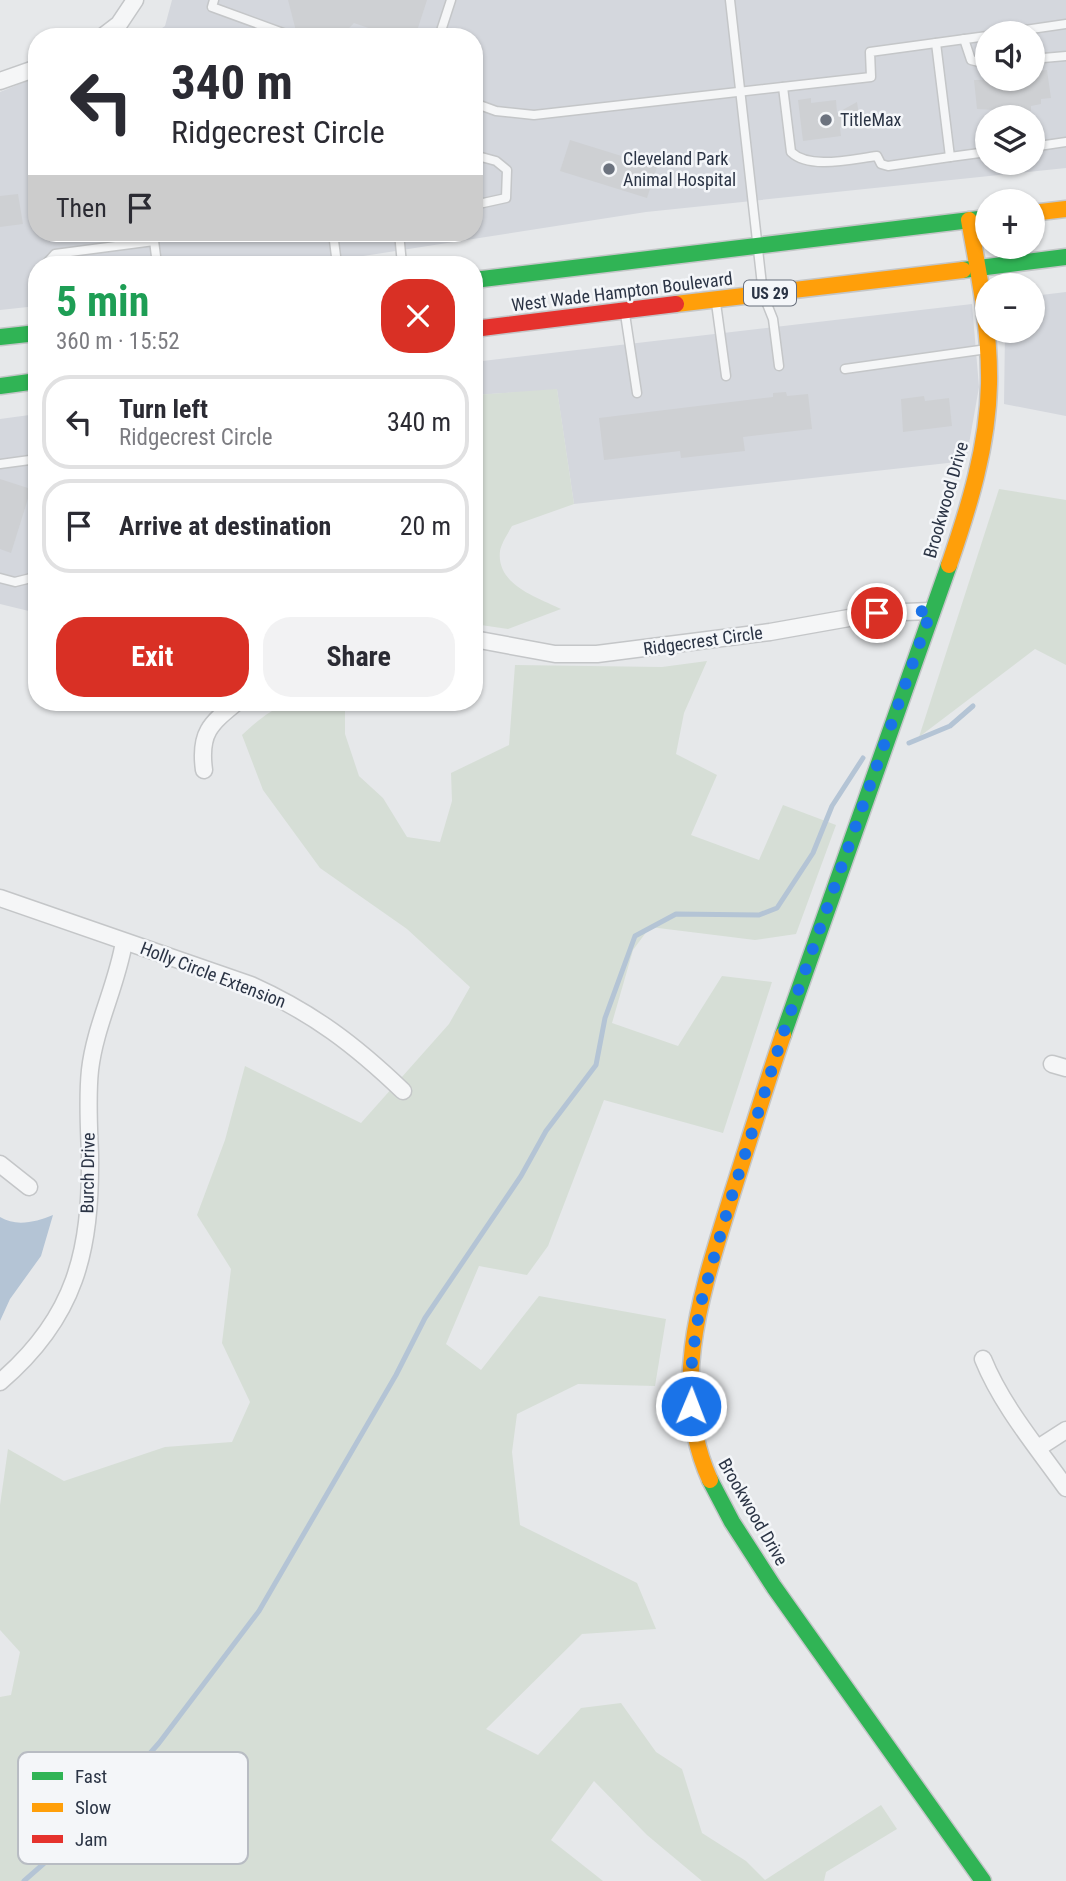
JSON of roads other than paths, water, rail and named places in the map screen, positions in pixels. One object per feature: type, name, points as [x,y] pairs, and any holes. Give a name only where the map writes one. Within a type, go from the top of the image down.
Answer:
[{"type":"street","points":[[122,28],[135,0]]},
{"type":"street","points":[[0,81],[28,71]]},
{"type":"street","points":[[1045,211],[1066,209]]},
{"type":"street","name":"West Wade Hampton Boulevard","points":[[483,279],[975,219]]},
{"type":"street","name":"Brookwood Drive","points":[[969,220],[985,303],[989,401],[981,456],[931,611],[783,1034],[735,1185],[700,1306],[693,1352],[691,1406],[694,1432],[707,1475],[739,1532],[819,1654],[983,1881]]},
{"type":"street","name":"West Wade Hampton Boulevard","points":[[483,328],[1066,257]]},
{"type":"street","points":[[0,337],[28,334]]},
{"type":"street","points":[[0,386],[28,382]]},
{"type":"street","name":"Ridgecrest Circle","points":[[483,641],[555,654],[623,653],[877,613],[931,611]]},
{"type":"street","points":[[204,770],[201,752],[205,733],[228,711]]},
{"type":"street","name":"Holly Circle Extension","points":[[0,898],[251,985],[291,1003],[335,1031],[403,1091]]},
{"type":"street","name":"Burch Drive","points":[[0,1382],[35,1348],[57,1320],[81,1265],[87,1230],[90,1067],[124,942]]},
{"type":"street","points":[[0,1164],[29,1187]]},
{"type":"street","points":[[983,1359],[990,1378],[1066,1488]]},
{"type":"street","points":[[1038,1448],[1066,1430]]},
{"type":"lane","points":[[442,28],[451,0]]},
{"type":"lane","points":[[730,0],[763,294],[773,319],[779,366]]},
{"type":"lane","points":[[213,4],[272,28]]},
{"type":"lane","points":[[1045,27],[1066,24]]},
{"type":"lane","points":[[483,106],[496,111],[534,115],[871,77],[870,52],[975,38]]},
{"type":"lane","points":[[964,39],[971,61],[975,62]]},
{"type":"lane","points":[[936,43],[950,157]]},
{"type":"lane","points":[[1045,58],[1066,56]]},
{"type":"lane","points":[[783,87],[791,152],[798,159],[824,162],[877,156],[881,164],[888,166],[975,154]]},
{"type":"lane","points":[[1045,145],[1066,142]]},
{"type":"lane","points":[[483,157],[496,161],[507,170],[509,183],[506,198],[483,203]]},
{"type":"lane","points":[[53,256],[124,242]]},
{"type":"lane","points":[[716,300],[726,376]]},
{"type":"lane","points":[[624,311],[637,393]]},
{"type":"lane","points":[[845,369],[987,349]]},
{"type":"lane","points":[[0,464],[28,460]]},
{"type":"lane","points":[[0,578],[15,582],[28,579]]},
{"type":"water","points":[[53,1215],[41,1256],[10,1299],[0,1321],[0,1217],[13,1222],[26,1222]]},
{"type":"waterway","points":[[909,743],[950,726],[973,706]]},
{"type":"waterway","points":[[151,1752],[259,1611],[396,1375],[425,1318],[521,1176],[546,1131],[596,1065],[605,1018],[635,936],[676,914],[759,915],[777,908],[813,853],[832,806],[863,758]]},
{"type":"waterway","points":[[24,1881],[43,1864]]},
{"type":"place","name":"TitleMax","points":[[826,120]]},
{"type":"place","name":"Cleveland Park Animal Hospital","points":[[609,169]]}]
